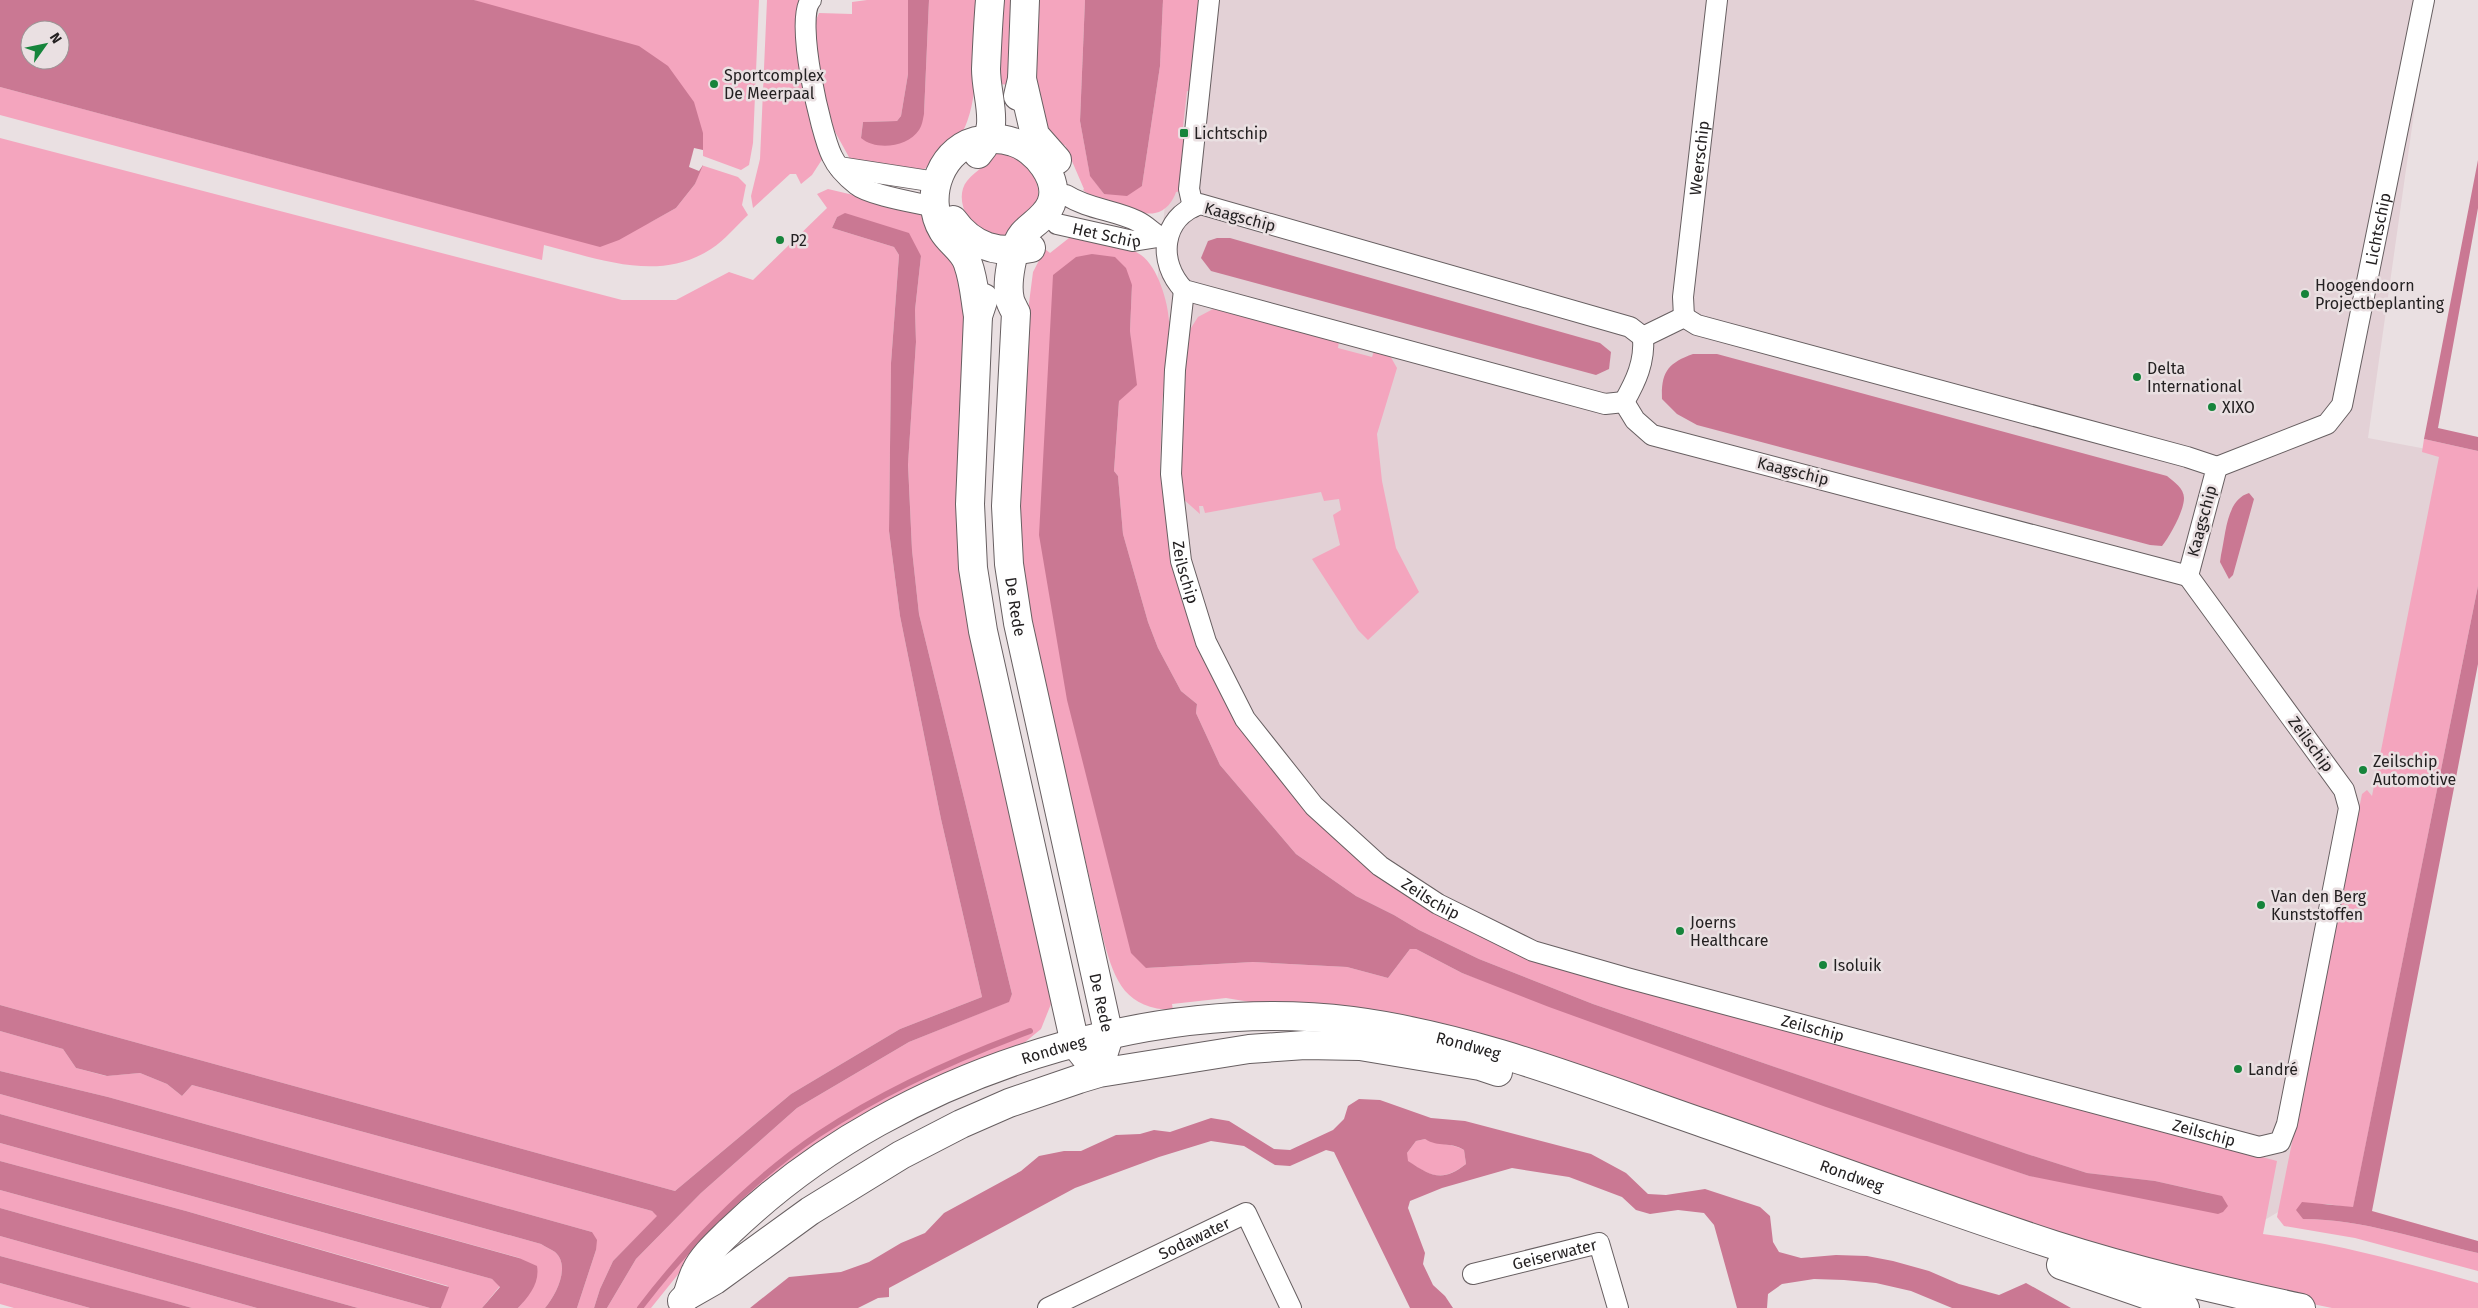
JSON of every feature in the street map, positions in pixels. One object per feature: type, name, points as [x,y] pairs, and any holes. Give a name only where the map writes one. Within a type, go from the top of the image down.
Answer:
[{"type":"main road","points":[[979,141],[974,133],[978,97],[986,72],[990,0]]},
{"type":"main road","points":[[1025,0],[1022,79],[1029,141]]},
{"type":"main road","points":[[979,141],[1029,141],[1060,166],[1059,192],[1064,210],[1057,224],[1045,239],[1022,250],[968,247],[943,231],[940,199],[946,162],[979,141]]},
{"type":"main road","points":[[1022,250],[1016,242],[1046,212],[1059,192]]},
{"type":"main road","name":"De Rede","points":[[968,247],[968,263],[978,316],[970,504],[973,568],[982,632],[1075,1044],[1099,1074]]},
{"type":"main road","name":"De Rede","points":[[1022,250],[1010,300],[1016,314],[1006,506],[1008,564],[1018,623],[1109,1036],[1099,1074]]},
{"type":"main road","name":"Rondweg","points":[[681,1302],[697,1268],[723,1238],[749,1213],[804,1168],[864,1130],[938,1091],[1017,1060],[1109,1036],[1203,1021],[1272,1017],[1353,1021],[1459,1042],[1513,1058],[2057,1246],[2191,1301]]},
{"type":"main road","name":"Rondweg","points":[[681,1302],[715,1280],[810,1210],[901,1155],[1009,1102],[1099,1074],[1249,1048],[1305,1045],[1360,1046],[1480,1066],[2191,1301],[2301,1308]]},
{"type":"street","points":[[811,0],[808,2],[805,23],[808,62],[827,142],[832,156],[839,167],[940,199]]},
{"type":"street","points":[[1192,207],[1189,189],[1209,0]]},
{"type":"street","name":"Weerschip","points":[[1684,317],[1683,297],[1717,0]]},
{"type":"street","name":"Lichtschip","points":[[2217,467],[2327,424],[2342,405],[2424,0]]},
{"type":"street","name":"Het Schip","points":[[1059,192],[1082,204],[1138,221],[1162,239]]},
{"type":"street","name":"Kaagschip","points":[[1162,239],[1173,224],[1192,207],[1200,204],[1611,321],[1630,327],[1643,337]]},
{"type":"street","name":"Het Schip","points":[[1057,224],[1133,241],[1162,239]]},
{"type":"street","points":[[1162,239],[1166,262],[1175,281],[1184,290],[1605,404],[1624,402],[1638,374],[1644,353],[1643,337],[1684,317]]},
{"type":"street","name":"Zeilschip","points":[[1184,290],[1174,370],[1171,474],[1181,561],[1206,642],[1251,726],[1314,806],[1380,866],[1438,904],[1533,951],[1636,981],[2259,1147],[2280,1142],[2288,1124],[2349,808],[2344,790],[2188,576]]},
{"type":"street","name":"Kaagschip","points":[[1624,402],[1635,420],[1652,435],[2188,576],[2217,467],[2187,457],[1697,325],[1684,317]]},
{"type":"street","name":"Sodawater","points":[[1048,1308],[1246,1213],[1291,1308]]},
{"type":"street","name":"Geiserwater","points":[[1473,1274],[1599,1242],[1618,1308]]},
{"type":"shaded area","points":[[0,0],[474,0],[639,46],[668,66],[694,102],[703,133],[703,165],[695,184],[676,208],[619,240],[600,247],[0,87]]},
{"type":"shaded area","name":"Sportcomplex De Meerpaal","points":[[474,0],[759,0],[753,143],[749,165],[741,170],[703,156],[703,133]]},
{"type":"shaded area","points":[[767,0],[801,0],[799,62],[823,158],[812,175],[801,184],[796,174],[790,174],[753,208],[751,196],[760,159]]},
{"type":"shaded area","points":[[908,0],[908,74],[901,116],[897,121],[863,122],[861,138],[924,114],[929,0],[978,0],[975,82],[970,114],[962,134],[952,146],[921,171],[850,159],[834,130],[816,61],[814,25],[819,13],[852,14],[852,2]]},
{"type":"shaded area","points":[[908,0],[929,0],[923,120],[919,130],[907,140],[891,145],[875,145],[861,138],[863,122],[897,121],[901,116],[908,74]]},
{"type":"shaded area","points":[[1001,0],[1016,0],[1013,85],[998,84]]},
{"type":"shaded area","points":[[1035,0],[1085,0],[1080,121],[1090,175],[1104,194],[1142,186],[1160,66],[1163,0],[1201,0],[1192,92],[1187,91],[1182,135],[1186,136],[1181,191],[1176,192],[1166,208],[1148,214],[1117,207],[1088,194],[1083,190],[1065,145],[1059,150],[1047,134],[1032,82]]},
{"type":"shaded area","points":[[1085,0],[1163,0],[1160,66],[1142,186],[1127,196],[1104,194],[1090,176],[1080,121]]},
{"type":"shaded area","points":[[1168,0],[2430,0],[2368,438],[2453,454],[2317,1189],[2229,1241],[1660,1023],[1267,793],[1149,575],[1154,310],[1171,147]]},
{"type":"shaded area","points":[[0,87],[546,232],[649,223],[676,208],[695,184],[701,165],[738,177],[746,185],[742,205],[748,215],[711,249],[691,259],[671,265],[629,265],[544,245],[542,260],[0,115]]},
{"type":"shaded area","points":[[0,138],[622,300],[676,300],[729,272],[753,280],[827,208],[817,194],[828,189],[908,208],[924,217],[957,264],[964,299],[961,409],[1053,999],[1041,1029],[1024,1043],[908,1091],[797,1161],[684,1267],[651,1308],[607,1308],[636,1259],[701,1193],[797,1108],[909,1042],[1008,1002],[1012,994],[919,614],[912,550],[908,463],[916,342],[915,310],[921,256],[870,222],[845,214],[837,217],[832,228],[894,247],[899,255],[891,363],[889,531],[900,616],[941,819],[982,997],[900,1029],[791,1094],[675,1191],[0,1005]]},
{"type":"shaded area","points":[[997,152],[1015,157],[1029,168],[1037,184],[1038,193],[1038,202],[1004,238],[987,233],[976,227],[967,215],[962,201],[962,194],[967,181]]},
{"type":"shaded area","points":[[2478,160],[2478,208],[2438,428],[2478,437],[2478,451],[2424,439]]},
{"type":"shaded area","points":[[845,213],[909,233],[921,256],[915,310],[916,342],[908,464],[912,550],[919,614],[1012,994],[1009,1002],[909,1042],[797,1108],[701,1193],[636,1259],[607,1308],[594,1308],[600,1289],[613,1261],[657,1216],[652,1211],[192,1085],[182,1096],[167,1084],[140,1073],[107,1076],[76,1068],[63,1049],[0,1031],[0,1005],[675,1191],[791,1094],[900,1029],[982,997],[941,819],[900,616],[889,531],[891,363],[899,255],[894,247],[832,228],[837,217]]},
{"type":"shaded area","points":[[1086,237],[1122,246],[1141,255],[1152,268],[1161,285],[1167,304],[1169,321],[1171,322],[1162,403],[1160,469],[1169,536],[1248,732],[1414,899],[1747,1018],[2277,1161],[2263,1234],[2345,1248],[2478,1283],[2478,1308],[2332,1308],[2254,1292],[2142,1264],[1747,1134],[1262,1004],[1226,998],[1172,1004],[1173,1010],[1144,1005],[1133,999],[1118,981],[1104,942],[1026,600],[1022,570],[1018,508],[1029,303],[1033,272],[1045,249],[1050,253],[1069,238]],"holes":[[[1092,254],[1132,285],[1130,331],[1132,358],[1119,401],[1114,471],[1118,476],[1123,534],[1148,622],[1158,648],[1181,691],[1197,704],[1196,713],[1220,765],[1296,854],[1356,896],[1419,930],[1479,959],[1593,1004],[2087,1173],[2155,1181],[2214,1194],[2029,1176],[1462,973],[1416,949],[1410,949],[1388,978],[1347,967],[1253,962],[1146,968]]]},
{"type":"shaded area","points":[[1217,238],[1230,238],[1600,343],[1611,352],[1609,369],[1596,375],[1211,271],[1201,258],[1208,241]]},
{"type":"shaded area","points":[[1092,254],[1115,257],[1126,268],[1132,285],[1130,331],[1137,385],[1119,401],[1114,471],[1118,476],[1123,534],[1148,622],[1158,648],[1181,691],[1197,704],[1196,713],[1220,765],[1296,854],[1356,896],[1419,930],[1479,959],[1593,1004],[2087,1173],[2155,1181],[2222,1196],[2228,1206],[2223,1212],[2218,1214],[2029,1176],[1826,1107],[1549,1007],[1462,973],[1416,949],[1410,949],[1388,978],[1347,967],[1253,962],[1146,968],[1131,953],[1067,700],[1039,535],[1053,275],[1076,257]]},
{"type":"shaded area","points":[[1213,309],[1339,341],[1338,348],[1372,357],[1374,351],[1389,354],[1397,368],[1377,434],[1382,481],[1396,548],[1419,592],[1368,640],[1358,630],[1312,559],[1340,545],[1333,515],[1341,510],[1339,499],[1324,501],[1321,492],[1205,513],[1203,506],[1199,506],[1200,514],[1182,498],[1180,469],[1182,401],[1189,331],[1198,317]]},
{"type":"shaded area","points":[[1693,354],[1717,354],[2167,476],[2184,494],[2182,510],[2162,546],[2150,545],[1697,425],[1677,414],[1662,399],[1663,382],[1668,370],[1677,361]]},
{"type":"shaded area","points":[[2424,439],[2478,451],[2478,586],[2353,1208],[2327,1204],[2299,1207],[2303,1219],[2348,1222],[2369,1226],[2478,1253],[2478,1271],[2355,1238],[2284,1226],[2277,1217],[2362,794],[2367,790],[2372,796],[2439,457],[2422,452]]},
{"type":"shaded area","points":[[2249,493],[2254,499],[2233,575],[2229,579],[2220,562],[2228,519],[2236,503],[2241,497]]},
{"type":"shaded area","points":[[2478,586],[2478,664],[2372,1211],[2478,1241],[2478,1253],[2369,1226],[2348,1222],[2303,1219],[2296,1210],[2302,1202],[2353,1207]]},
{"type":"shaded area","points":[[0,1031],[63,1049],[76,1068],[106,1076],[140,1073],[167,1084],[182,1096],[192,1085],[652,1211],[658,1216],[613,1261],[600,1289],[594,1308],[577,1308],[596,1250],[592,1232],[108,1097],[0,1071]]},
{"type":"shaded area","points":[[0,1071],[108,1097],[592,1232],[597,1240],[596,1250],[577,1308],[545,1308],[557,1288],[562,1265],[560,1258],[555,1252],[541,1244],[0,1094]]},
{"type":"shaded area","points":[[0,1094],[541,1244],[555,1252],[560,1258],[562,1272],[560,1280],[545,1308],[518,1308],[523,1302],[520,1258],[0,1114]]},
{"type":"shaded area","points":[[1359,1099],[1380,1100],[1431,1118],[1465,1121],[1591,1154],[1626,1173],[1648,1194],[1666,1195],[1705,1189],[1760,1207],[1770,1216],[1773,1242],[1779,1252],[1801,1258],[1836,1255],[1867,1256],[1893,1261],[1929,1271],[1959,1284],[1999,1295],[2026,1283],[2071,1308],[1952,1308],[1911,1291],[1876,1283],[1814,1279],[1782,1284],[1768,1294],[1767,1308],[1737,1308],[1714,1225],[1704,1213],[1678,1210],[1650,1214],[1636,1210],[1622,1197],[1569,1177],[1512,1168],[1442,1188],[1410,1201],[1408,1208],[1425,1253],[1423,1264],[1433,1285],[1445,1296],[1453,1308],[1410,1308],[1334,1152],[1326,1150],[1290,1166],[1275,1165],[1244,1146],[1211,1141],[1159,1157],[1075,1188],[889,1288],[889,1297],[878,1298],[858,1308],[750,1308],[789,1277],[841,1272],[869,1262],[901,1243],[925,1233],[944,1213],[1021,1171],[1039,1156],[1064,1151],[1081,1151],[1116,1135],[1140,1134],[1154,1130],[1170,1132],[1211,1118],[1229,1121],[1274,1149],[1290,1150],[1333,1130],[1344,1119],[1348,1106]],"holes":[[[1425,1139],[1430,1142],[1459,1147],[1464,1150],[1466,1164],[1450,1174],[1437,1175],[1430,1174],[1408,1161],[1407,1153],[1416,1141]]]},
{"type":"shaded area","points":[[0,1114],[519,1258],[537,1266],[537,1278],[530,1294],[518,1308],[482,1308],[500,1287],[492,1279],[0,1143]]},
{"type":"shaded area","points":[[1425,1139],[1464,1150],[1466,1164],[1450,1174],[1436,1175],[1430,1174],[1407,1161],[1407,1153],[1416,1141]]},
{"type":"shaded area","points":[[0,1143],[492,1279],[500,1286],[482,1308],[441,1308],[448,1286],[186,1211],[0,1161]]},
{"type":"shaded area","points":[[0,1161],[186,1211],[449,1287],[441,1308],[430,1308],[0,1190]]},
{"type":"shaded area","points":[[0,1190],[430,1308],[358,1308],[0,1208]]},
{"type":"shaded area","points":[[0,1208],[358,1308],[257,1308],[0,1236]]},
{"type":"shaded area","points":[[0,1236],[257,1308],[192,1308],[0,1256]]},
{"type":"shaded area","points":[[0,1256],[192,1308],[90,1308],[0,1283]]},
{"type":"shaded area","points":[[0,1283],[90,1308],[14,1308],[0,1304]]},
{"type":"pier","points":[[694,148],[703,150],[703,165],[699,171],[689,167]]},
{"type":"waterway","points":[[640,1308],[679,1260],[723,1214],[769,1171],[819,1134],[844,1118],[922,1076],[975,1052],[1030,1031]]},
{"type":"place","name":"Sportcomplex De Meerpaal","points":[[714,84]]},
{"type":"place","name":"Lichtschip","points":[[1184,133]]},
{"type":"place","name":"P2","points":[[780,240]]},
{"type":"place","name":"Hoogendoorn Projectbeplanting","points":[[2305,294]]},
{"type":"place","name":"Delta International","points":[[2137,377]]},
{"type":"place","name":"XIXO","points":[[2212,407]]},
{"type":"place","name":"Zeilschip Automotive","points":[[2363,770]]},
{"type":"place","name":"Van den Berg Kunststoffen","points":[[2261,905]]},
{"type":"place","name":"Joerns Healthcare","points":[[1680,931]]},
{"type":"place","name":"Isoluik","points":[[1823,965]]},
{"type":"place","name":"Landré","points":[[2238,1069]]}]
